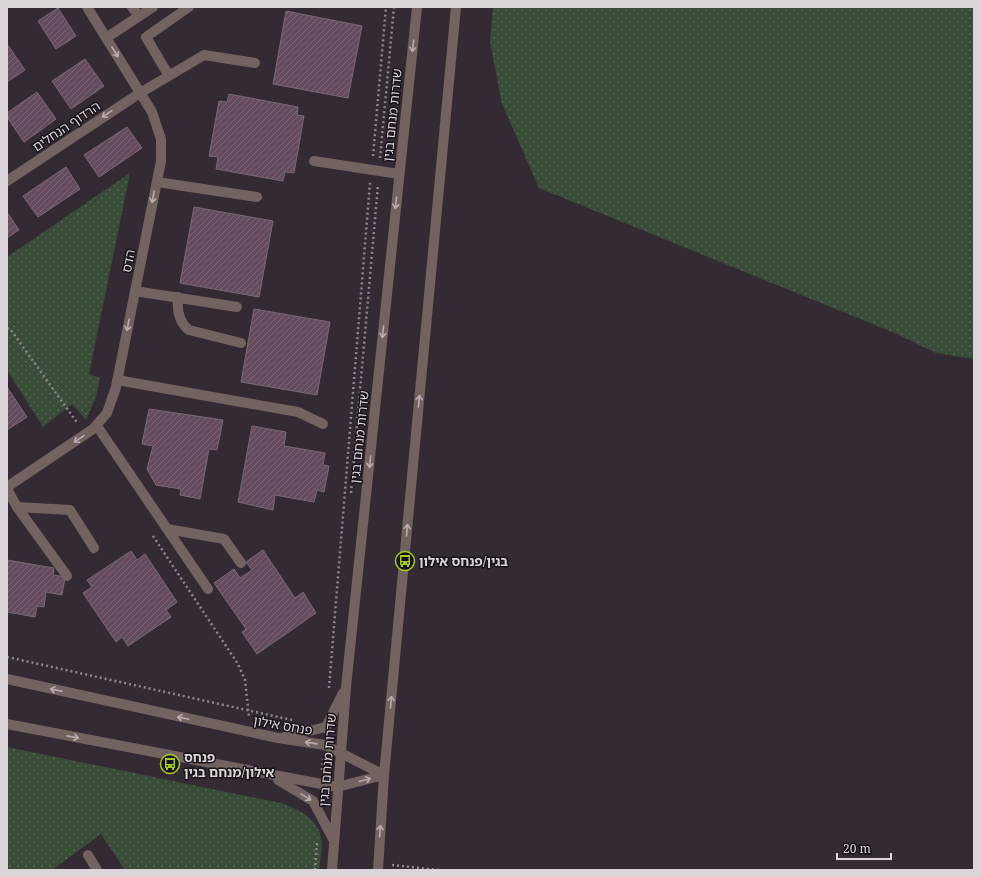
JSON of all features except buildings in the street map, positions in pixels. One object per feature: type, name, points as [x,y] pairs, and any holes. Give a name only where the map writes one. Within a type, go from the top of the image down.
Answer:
[{"type":"street","name":"הדס","points":[[7,488],[86,435],[97,426],[109,409],[117,380],[161,156],[161,140],[152,112],[87,7]]},
{"type":"street","points":[[132,7],[139,16]]},
{"type":"street","points":[[106,38],[153,7]]},
{"type":"street","points":[[169,76],[146,37],[189,7]]},
{"type":"street","name":"שדרות מנחם בגין","points":[[332,870],[337,787],[346,688],[417,7]]},
{"type":"street","points":[[378,870],[384,775],[456,7]]},
{"type":"street","name":"הרדוף הנחלים","points":[[7,181],[140,93],[204,55],[255,63]]},
{"type":"street","points":[[314,161],[399,174]]},
{"type":"street","points":[[156,182],[257,196]]},
{"type":"street","points":[[135,291],[237,307]]},
{"type":"street","points":[[178,297],[177,309],[184,326],[189,330],[241,343]]},
{"type":"street","points":[[117,380],[298,412],[323,424]]},
{"type":"street","points":[[97,426],[208,589]]},
{"type":"street","points":[[7,488],[17,507],[67,576]]},
{"type":"street","points":[[17,507],[70,510],[94,548]]},
{"type":"street","points":[[167,528],[224,539],[241,564]]},
{"type":"street","name":"פנחס אילון","points":[[7,679],[278,738],[325,745],[384,775]]},
{"type":"street","points":[[278,738],[326,727],[346,688]]},
{"type":"street","points":[[7,724],[337,787],[384,775]]},
{"type":"street","points":[[273,776],[313,801],[334,840]]},
{"type":"street","points":[[88,855],[98,870]]},
{"type":"path","points":[[350,494],[386,7]]},
{"type":"path","points":[[328,696],[375,171],[394,7]]},
{"type":"path","points":[[7,328],[11,330],[86,435]]},
{"type":"path","points":[[151,533],[238,664],[245,680],[247,710],[254,733]]},
{"type":"path","points":[[7,657],[297,721]]},
{"type":"path","points":[[320,784],[325,745]]},
{"type":"path","points":[[316,870],[317,840]]},
{"type":"path","points":[[389,865],[439,870]]},
{"type":"green space","points":[[493,7],[974,7],[974,359],[936,353],[897,334],[539,188],[502,104],[490,42]]},
{"type":"green space","points":[[130,173],[89,374],[100,378],[96,397],[86,420],[72,404],[43,427],[7,370],[7,257]]},
{"type":"green space","points":[[7,747],[287,805],[306,815],[312,820],[319,831],[322,846],[319,870],[125,870],[101,834],[52,870],[7,870]]},
{"type":"place","name":"בגין/פנחס אילון","points":[[405,561]]},
{"type":"place","name":"פנחס אילון/מנחם בגין","points":[[170,764]]}]
